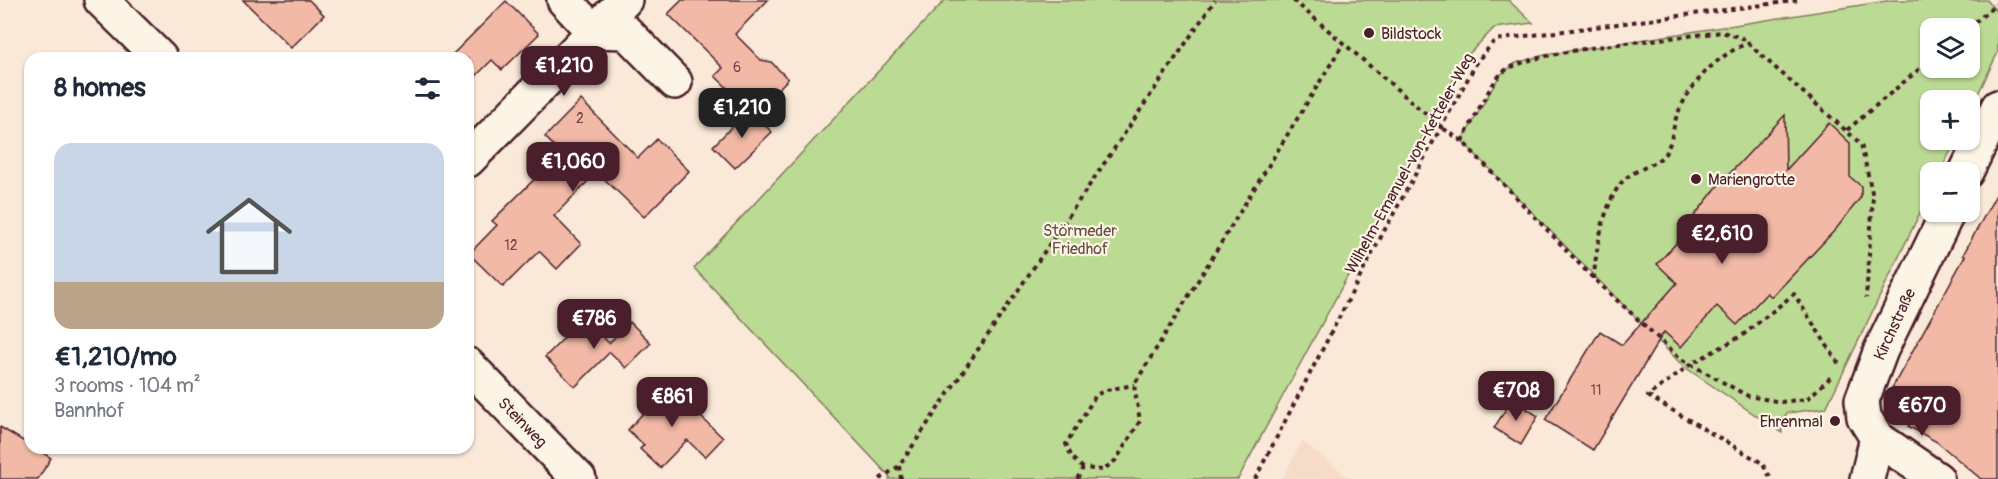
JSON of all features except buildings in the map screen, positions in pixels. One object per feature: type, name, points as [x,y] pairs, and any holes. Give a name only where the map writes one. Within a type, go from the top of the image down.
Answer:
[{"type":"street","points":[[100,0],[154,52]]},
{"type":"street","points":[[564,0],[593,31],[626,32],[675,82]]},
{"type":"street","points":[[474,154],[625,0]]},
{"type":"street","points":[[1971,162],[1998,107]]},
{"type":"street","name":"Kirchstraße","points":[[1937,479],[1877,438],[1864,417],[1862,400],[1943,222]]},
{"type":"street","name":"Steinweg","points":[[474,371],[579,479]]},
{"type":"street","points":[[1866,479],[1877,438]]},
{"type":"path","points":[[880,479],[899,466],[1215,0]]},
{"type":"path","points":[[1293,0],[1441,127],[1462,141],[1594,279],[1681,359],[1748,396],[1781,402],[1807,399],[1827,383],[1845,357]]},
{"type":"path","name":"Wilhelm-Emanuel-von-Ketteler-Weg","points":[[1255,479],[1441,127],[1477,62],[1495,40],[1801,0]]},
{"type":"path","points":[[1980,18],[1998,3]]},
{"type":"path","points":[[1462,141],[1500,75],[1516,63],[1545,55],[1722,32],[1750,42],[1861,144],[1873,197],[1865,307]]},
{"type":"path","points":[[1594,279],[1595,252],[1604,219],[1621,183],[1664,155],[1678,114],[1701,75],[1726,52],[1750,42]]},
{"type":"path","points":[[1134,386],[1106,390],[1096,395],[1065,444],[1072,458],[1083,468],[1103,470],[1116,460],[1140,421],[1134,386],[1343,44]]},
{"type":"path","points":[[1847,130],[1920,68]]},
{"type":"path","points":[[1770,477],[1762,463],[1648,396],[1690,364],[1743,335],[1794,294],[1844,372],[1867,385]]},
{"type":"path","points":[[899,466],[901,479]]},
{"type":"path","points":[[1077,479],[1083,468]]},
{"type":"shaded area","points":[[1302,441],[1351,479],[1282,479]]},
{"type":"green space","name":"Störmeder Friedhof","points":[[945,0],[1508,0],[1533,23],[1494,28],[1466,57],[1238,479],[889,479],[890,477],[694,268]]},
{"type":"green space","points":[[1893,0],[1987,0],[1998,13],[1998,52],[1980,90],[1920,90],[1920,150],[1951,150],[1945,162],[1920,162],[1920,213],[1826,408],[1787,413],[1781,425],[1782,433],[1683,366],[1462,141],[1500,75],[1516,63],[1545,55]]},
{"type":"place","name":"Bildstock","points":[[1369,33]]},
{"type":"place","name":"Mariengrotte","points":[[1696,179]]},
{"type":"place","name":"Ehrenmal","points":[[1835,421]]}]
